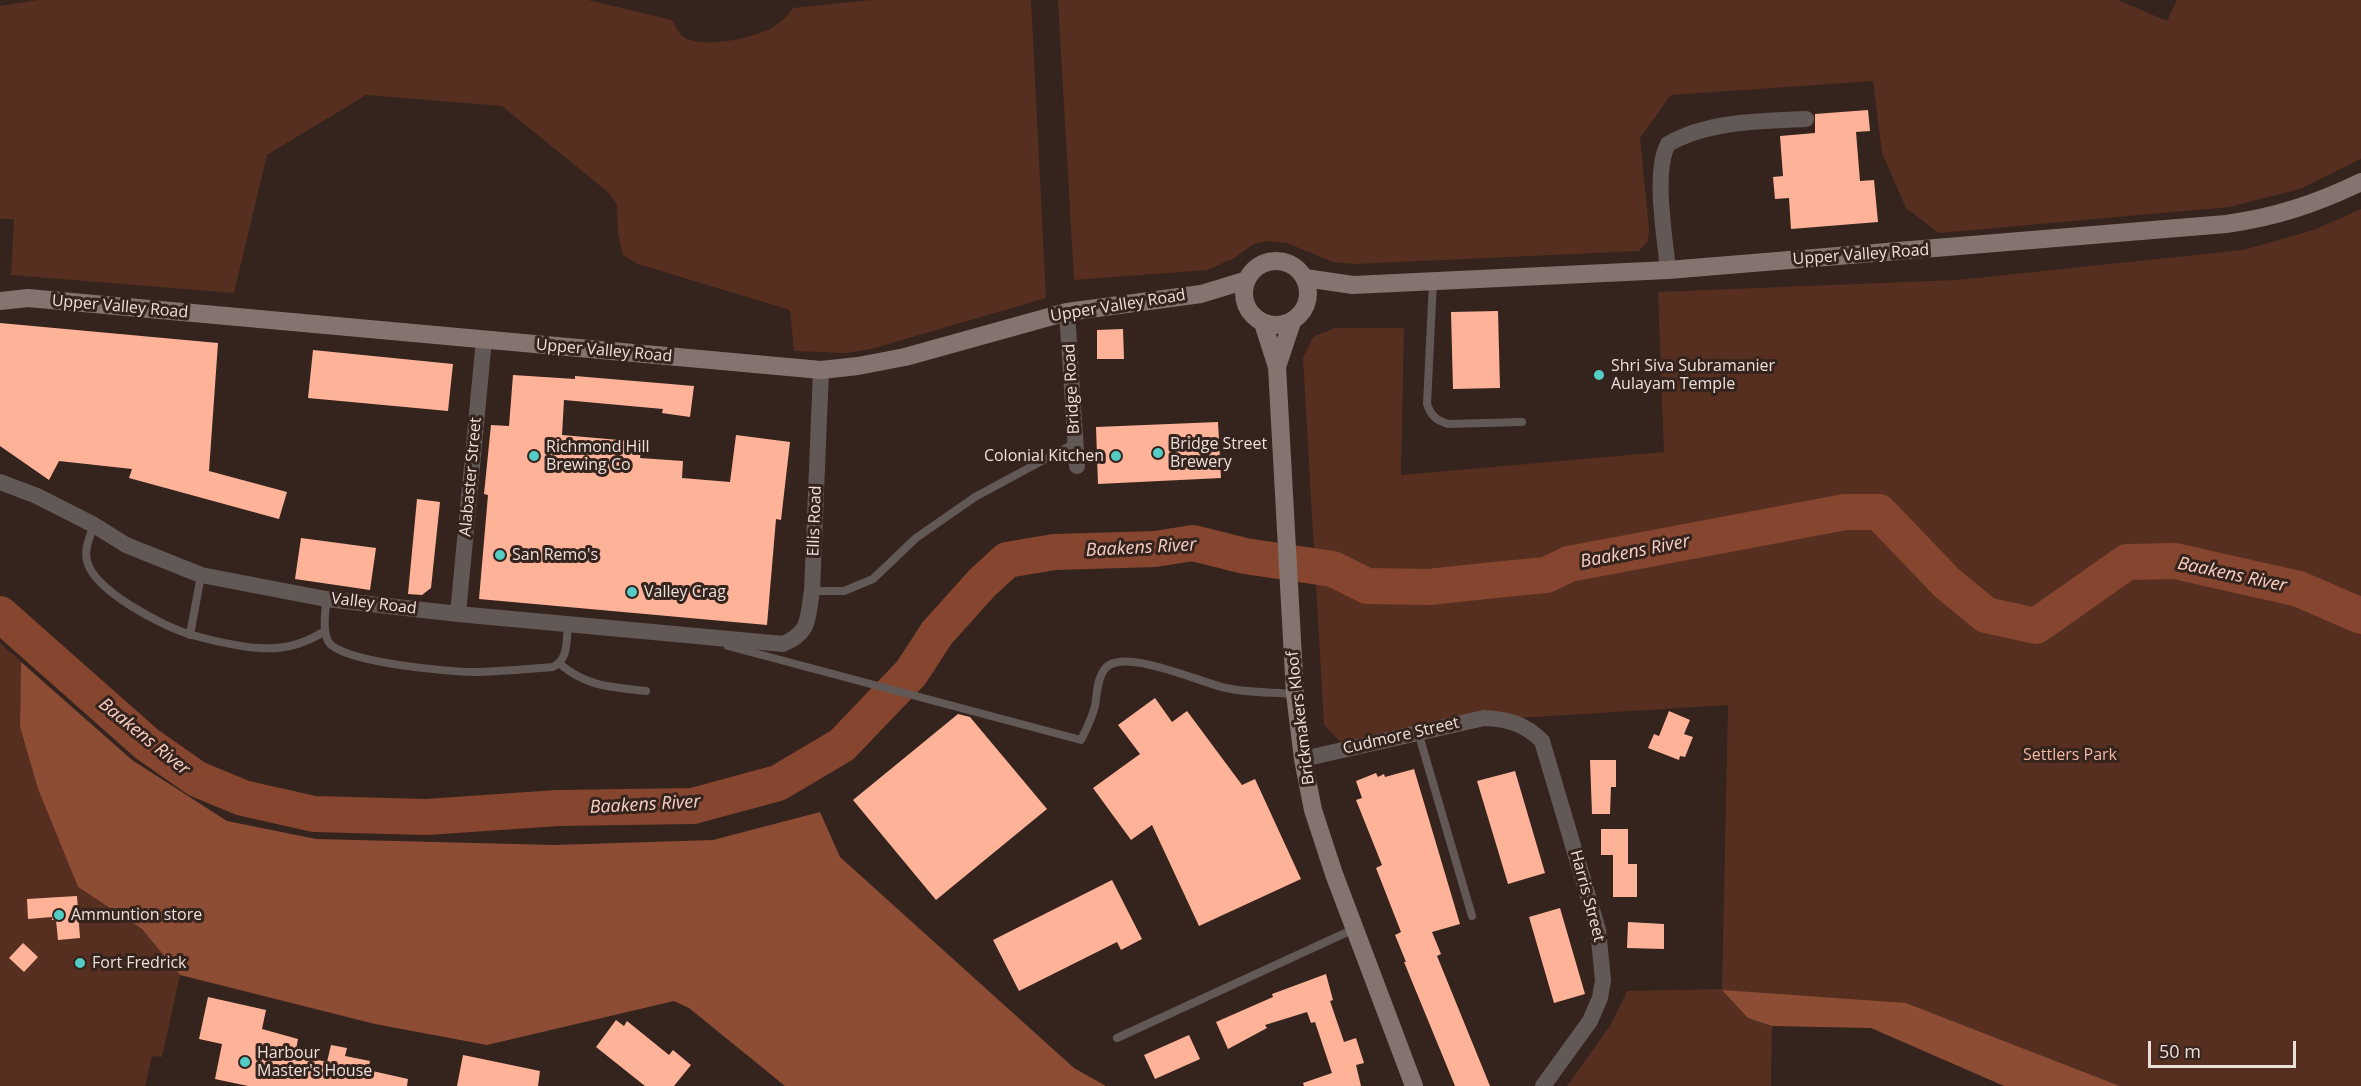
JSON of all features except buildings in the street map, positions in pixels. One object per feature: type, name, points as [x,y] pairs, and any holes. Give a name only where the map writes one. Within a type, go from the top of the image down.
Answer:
[{"type":"street","points":[[1668,270],[1661,183],[1662,161],[1668,144],[1689,135],[1735,124],[1806,119]]},
{"type":"street","name":"Upper Valley Road","points":[[1305,278],[1353,285],[1668,270],[2226,224],[2267,218],[2297,209],[2361,182]]},
{"type":"street","points":[[1270,261],[1291,264],[1305,278],[1308,289],[1305,309],[1292,322],[1280,326],[1263,323],[1246,305],[1244,292],[1247,280],[1260,265],[1270,261]]},
{"type":"street","name":"Upper Valley Road","points":[[0,301],[28,298],[821,370],[905,357],[1067,312],[1201,294],[1247,280]]},
{"type":"street","name":"Upper Valley Road","points":[[1308,300],[1353,285]]},
{"type":"street","name":"Upper Valley Road","points":[[1201,294],[1246,305]]},
{"type":"street","name":"Bridge Road","points":[[1067,312],[1077,466]]},
{"type":"street","name":"Brickmakers Kloof","points":[[1277,368],[1292,322]]},
{"type":"street","name":"Brickmakers Kloof","points":[[1263,323],[1277,368],[1295,694],[1303,759],[1313,810],[1354,929],[1414,1086]]},
{"type":"street","name":"Alabaster Street","points":[[458,614],[484,339]]},
{"type":"street","name":"Ellis Road","points":[[769,644],[783,644],[799,637],[807,624],[812,591],[821,370]]},
{"type":"street","name":"Valley Road","points":[[0,482],[37,496],[94,525],[126,545],[201,575],[326,599],[769,644]]},
{"type":"street","name":"Cudmore Street","points":[[1303,759],[1471,719],[1501,719]]},
{"type":"street","name":"Harris Street","points":[[1501,719],[1527,727],[1542,741],[1546,749],[1598,930],[1603,965],[1600,999],[1590,1021],[1543,1086]]},
{"type":"lane","points":[[1433,282],[1427,404],[1430,413],[1437,420],[1448,424],[1522,422]]},
{"type":"lane","points":[[812,591],[844,591],[873,579],[916,538],[975,497],[1075,443]]},
{"type":"lane","points":[[94,525],[88,540],[87,560],[95,578],[108,591],[134,608],[190,635],[261,649],[310,641],[325,632]]},
{"type":"lane","points":[[190,635],[201,575]]},
{"type":"lane","points":[[326,599],[325,632],[328,642],[336,650],[399,665],[472,672],[553,667],[560,664],[565,657],[568,625]]},
{"type":"lane","points":[[696,637],[1081,740],[1091,719],[1099,681],[1104,669],[1114,661],[1124,660],[1161,668],[1228,689],[1295,694]]},
{"type":"lane","points":[[560,664],[584,681],[646,691]]},
{"type":"lane","points":[[1418,732],[1472,916]]},
{"type":"lane","points":[[1117,1038],[1354,929]]},
{"type":"green space","points":[[38,0],[588,0],[672,20],[682,36],[690,40],[714,42],[728,41],[765,31],[779,23],[793,8],[871,0],[1031,0],[1046,298],[871,349],[846,353],[794,351],[790,310],[638,264],[623,255],[618,234],[617,204],[609,193],[502,106],[366,95],[267,155],[234,293],[11,275],[14,219],[0,219],[0,6]]},
{"type":"green space","points":[[1058,0],[2118,0],[2167,21],[2177,0],[2361,0],[2361,159],[2300,189],[2229,207],[1939,233],[1906,208],[1882,153],[1873,81],[1671,95],[1640,138],[1649,229],[1648,241],[1639,251],[1355,264],[1333,262],[1287,243],[1268,241],[1254,244],[1234,258],[1207,270],[1074,280]]},
{"type":"green space","name":"Settlers Park","points":[[2361,209],[2361,1086],[2120,1086],[1906,1003],[1748,1018],[1772,1026],[1771,1086],[1567,1086],[1610,1026],[1627,991],[1722,989],[1728,705],[1501,719],[1348,749],[1324,725],[1303,358],[1313,337],[1335,328],[1404,328],[1401,475],[1664,452],[1658,292],[1957,280],[2243,250],[2314,230]]},
{"type":"green space","points":[[0,643],[21,662],[20,727],[38,789],[78,887],[142,929],[180,975],[162,1057],[152,1056],[145,1086],[0,1086]]},
{"type":"shaded area","points":[[21,662],[132,760],[227,821],[316,839],[554,845],[713,840],[820,812],[840,857],[1074,1068],[1106,1086],[785,1086],[689,1008],[674,1001],[487,1045],[375,1024],[180,975],[142,929],[78,887],[38,789],[20,727]]},
{"type":"shaded area","points":[[1722,990],[1906,1003],[2120,1086],[2004,1086],[1871,1028],[1772,1026],[1748,1018]]},
{"type":"waterway","name":"Baakens River","points":[[0,614],[147,744],[197,779],[243,798],[314,814],[426,817],[558,808],[693,806],[778,783],[842,745],[911,673],[937,633],[982,583],[1007,560],[1054,552],[1155,549],[1193,543],[1245,556],[1333,569],[1367,586],[1429,587],[1546,575],[1569,564],[1845,512],[1879,512],[1947,583],[1986,615],[2036,626],[2127,562],[2175,561],[2299,589],[2361,616]]},
{"type":"place","name":"Shri Siva Subramanier Aulayam Temple","points":[[1599,375]]},
{"type":"place","name":"Bridge Street Brewery","points":[[1158,453]]},
{"type":"place","name":"Richmond Hill Brewing Co","points":[[534,456]]},
{"type":"place","name":"Colonial Kitchen","points":[[1116,456]]},
{"type":"place","name":"San Remo's","points":[[500,555]]},
{"type":"place","name":"Valley Crag","points":[[632,592]]},
{"type":"place","name":"Ammuntion store","points":[[59,915]]},
{"type":"place","name":"Fort Fredrick","points":[[80,963]]},
{"type":"place","name":"Harbour Master's House","points":[[245,1062]]}]
